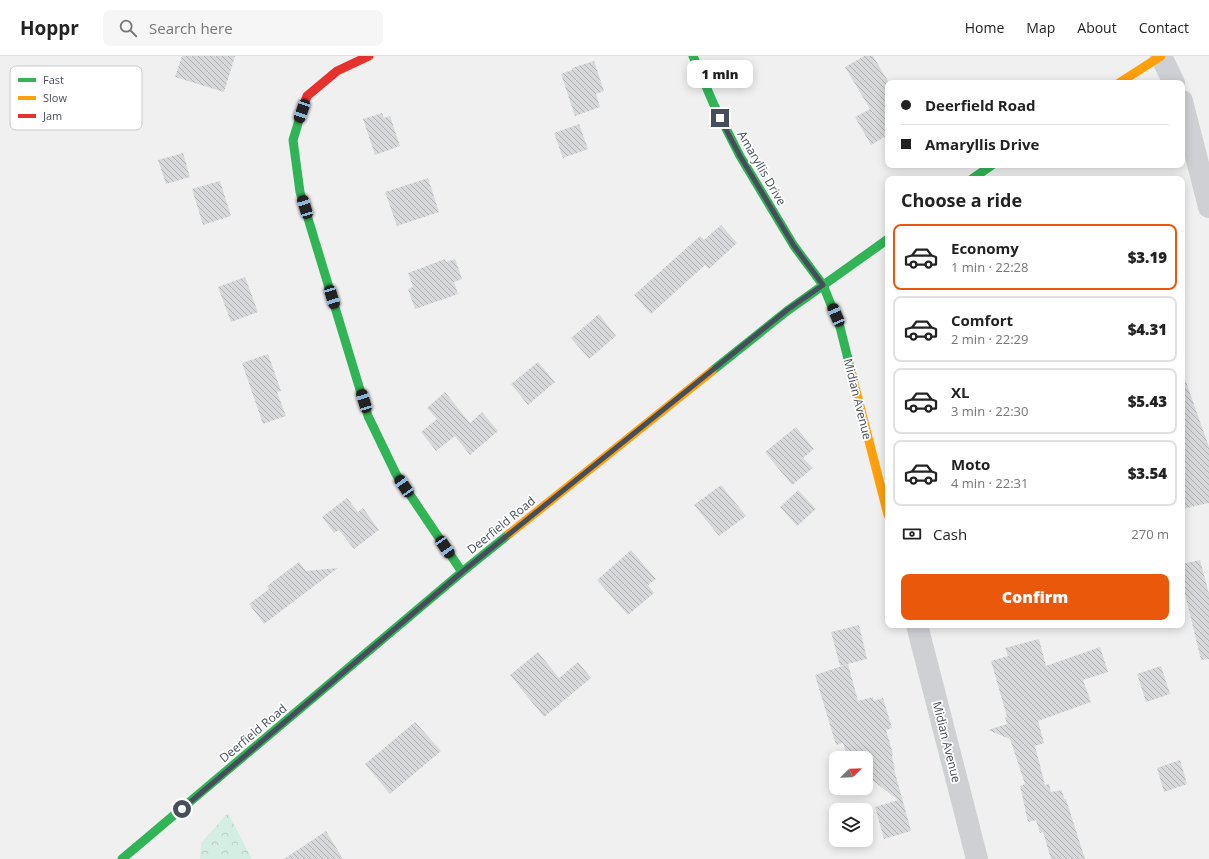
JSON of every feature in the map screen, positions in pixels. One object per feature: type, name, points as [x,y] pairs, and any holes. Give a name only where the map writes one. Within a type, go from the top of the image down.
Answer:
[{"type":"street","points":[[369,56],[337,71],[307,96],[293,140],[300,192],[368,416],[396,474],[462,572]]},
{"type":"street","name":"Amaryllis Drive","points":[[693,56],[714,105],[740,156],[794,246],[823,285]]},
{"type":"street","points":[[1124,80],[1161,56],[1173,80]]},
{"type":"street","points":[[1185,113],[1209,207]]},
{"type":"street","points":[[976,176],[988,168]]},
{"type":"street","name":"Deerfield Road","points":[[122,859],[462,572],[787,310],[885,241]]},
{"type":"street","name":"Midian Avenue","points":[[823,285],[840,327],[885,502]]},
{"type":"street","name":"Midian Avenue","points":[[917,628],[977,859]]},
{"type":"green space","points":[[228,813],[252,859],[200,859],[201,843]]},
{"type":"building","points":[[182,56],[235,56],[224,92],[175,77]]},
{"type":"building","points":[[864,56],[873,56],[887,80],[885,80],[885,137],[871,145],[855,117],[870,109],[845,67]]},
{"type":"building","points":[[594,61],[604,91],[596,94],[600,107],[575,116],[561,74],[572,70],[572,68]]},
{"type":"building","points":[[382,113],[384,118],[390,116],[400,146],[375,155],[363,119]]},
{"type":"building","points":[[579,124],[588,149],[563,158],[554,133]]},
{"type":"building","points":[[183,153],[190,177],[166,184],[158,160]]},
{"type":"building","points":[[428,178],[439,212],[397,226],[385,192]]},
{"type":"building","points":[[220,181],[231,216],[203,225],[192,189]]},
{"type":"building","points":[[721,225],[737,243],[709,269],[705,265],[651,314],[634,295],[700,236],[704,240]]},
{"type":"building","points":[[445,259],[446,262],[455,259],[462,279],[454,282],[458,294],[415,309],[408,289],[413,287],[408,273]]},
{"type":"building","points":[[245,277],[258,312],[231,322],[218,287]]},
{"type":"building","points":[[599,314],[616,336],[589,359],[571,338]]},
{"type":"building","points":[[268,354],[281,391],[277,392],[286,416],[263,424],[242,363]]},
{"type":"building","points":[[538,362],[555,382],[528,405],[511,384]]},
{"type":"building","points":[[1185,379],[1209,447],[1209,503],[1185,508]]},
{"type":"building","points":[[445,392],[470,423],[482,412],[498,431],[470,455],[455,436],[436,451],[421,432],[437,419],[427,408]]},
{"type":"building","points":[[796,427],[814,449],[803,458],[813,468],[792,485],[765,452]]},
{"type":"building","points":[[721,485],[746,516],[719,536],[694,505]]},
{"type":"building","points":[[798,490],[816,509],[797,526],[780,507]]},
{"type":"building","points":[[347,498],[358,512],[363,508],[379,530],[354,549],[339,530],[334,533],[322,517]]},
{"type":"building","points":[[631,550],[656,579],[648,585],[654,593],[628,615],[597,580]]},
{"type":"building","points":[[1200,560],[1209,594],[1209,659],[1201,660],[1185,593],[1185,563]]},
{"type":"building","points":[[299,562],[306,571],[338,568],[264,624],[249,604],[269,589],[267,586]]},
{"type":"building","points":[[859,625],[867,659],[840,666],[831,632]]},
{"type":"building","points":[[1039,639],[1046,666],[1100,647],[1108,672],[1083,680],[1091,702],[1038,721],[1044,743],[1035,746],[1045,785],[1049,784],[1051,792],[1062,790],[1085,859],[1051,859],[1043,832],[1040,833],[1036,820],[1028,822],[1020,786],[1025,784],[1010,739],[988,730],[1007,724],[1005,717],[1007,717],[991,661],[1008,656],[1005,648]]},
{"type":"building","points":[[538,652],[559,678],[578,662],[591,678],[544,717],[510,675]]},
{"type":"building","points":[[848,664],[858,701],[873,697],[874,701],[883,698],[892,728],[886,730],[893,754],[894,769],[911,831],[884,839],[875,807],[898,800],[873,781],[873,751],[846,751],[843,743],[836,745],[815,675]]},
{"type":"building","points":[[1161,666],[1170,694],[1146,702],[1137,674]]},
{"type":"building","points":[[415,722],[441,751],[390,794],[365,764]]},
{"type":"building","points":[[1180,760],[1187,784],[1164,792],[1157,768]]},
{"type":"building","points":[[326,831],[343,859],[284,859]]},
{"type":"traffic: fast","points":[[693,56],[714,105],[740,156],[794,246],[823,285],[840,327],[852,375]]},
{"type":"traffic: fast","points":[[300,117],[293,140],[300,192],[368,416],[396,474],[462,572]]},
{"type":"traffic: fast","points":[[976,176],[988,168]]},
{"type":"traffic: fast","points":[[712,371],[787,311],[885,241]]},
{"type":"traffic: fast","points":[[122,859],[509,534]]},
{"type":"traffic: slow","points":[[1124,80],[1161,56]]},
{"type":"traffic: slow","points":[[509,534],[712,371]]},
{"type":"traffic: slow","points":[[852,375],[885,503]]},
{"type":"traffic: jam","points":[[300,117],[307,96],[337,71],[369,56]]},
{"type":"route","points":[[182,809],[462,572],[787,310],[823,285],[794,246],[740,156],[720,118]]}]
